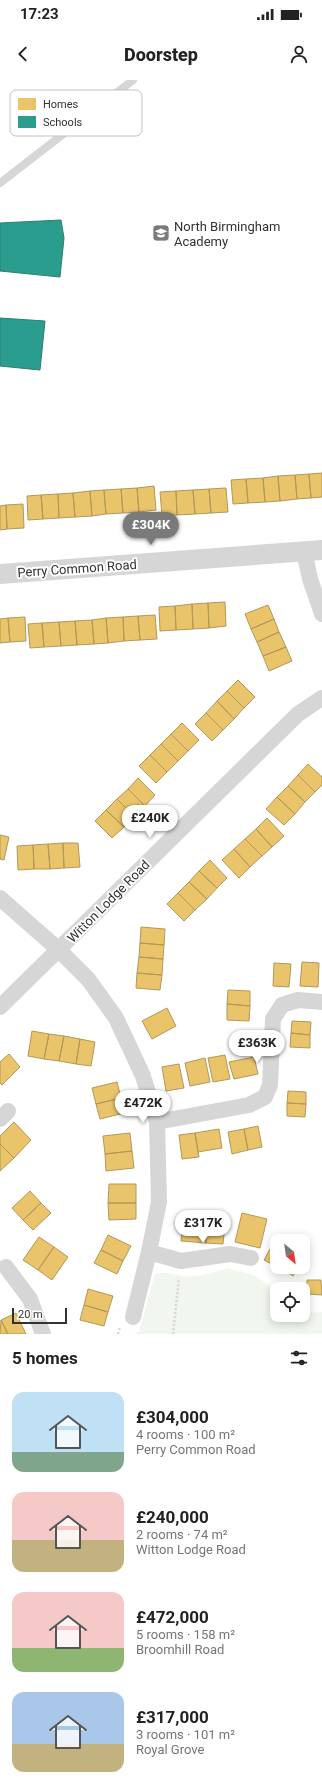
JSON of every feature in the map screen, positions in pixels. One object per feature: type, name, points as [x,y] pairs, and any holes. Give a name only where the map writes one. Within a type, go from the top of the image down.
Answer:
[{"type":"street","name":"Perry Common Road","points":[[0,574],[313,550]]},
{"type":"street","points":[[313,550],[310,578],[322,614]]},
{"type":"street","name":"Witton Lodge Road","points":[[0,1007],[298,714],[322,698]]},
{"type":"street","points":[[0,898],[59,950],[88,979],[116,1018],[144,1076],[157,1122],[159,1202],[149,1252],[132,1317]]},
{"type":"street","points":[[157,1122],[249,1105],[265,1097],[270,1085],[273,1019],[282,1005],[298,1000],[322,1002]]},
{"type":"street","points":[[149,1252],[181,1261],[230,1254],[251,1258]]},
{"type":"street","points":[[6,1267],[30,1299],[44,1334]]},
{"type":"lane","points":[[120,90],[133,80]]},
{"type":"lane","points":[[0,183],[61,136]]},
{"type":"path","points":[[173,1334],[181,1261]]},
{"type":"shaded area","points":[[228,1268],[256,1276],[270,1287],[270,1322],[310,1322],[310,1313],[322,1312],[322,1334],[133,1334],[139,1332],[155,1274],[166,1273],[195,1276]]},
{"type":"building: Homes","points":[[322,473],[322,497],[311,498],[309,474]]},
{"type":"building: Homes","points":[[309,474],[311,498],[297,499],[295,475]]},
{"type":"building: Homes","points":[[295,475],[297,499],[280,501],[278,476]]},
{"type":"building: Homes","points":[[278,476],[280,501],[265,502],[263,478]]},
{"type":"building: Homes","points":[[263,478],[265,502],[248,503],[246,479]]},
{"type":"building: Homes","points":[[246,479],[248,503],[233,504],[231,480]]},
{"type":"building: Homes","points":[[154,486],[156,510],[139,512],[137,488]]},
{"type":"building: Homes","points":[[137,488],[139,512],[123,513],[121,489]]},
{"type":"building: Homes","points":[[226,488],[228,512],[211,513],[209,489]]},
{"type":"building: Homes","points":[[121,489],[123,513],[106,514],[104,490]]},
{"type":"building: Homes","points":[[209,489],[211,513],[195,514],[193,490]]},
{"type":"building: Homes","points":[[104,490],[106,514],[92,516],[90,491]]},
{"type":"building: Homes","points":[[193,490],[195,514],[177,515],[176,491]]},
{"type":"building: Homes","points":[[90,491],[92,516],[75,517],[73,493]]},
{"type":"building: Homes","points":[[176,491],[177,515],[162,516],[160,492]]},
{"type":"building: Homes","points":[[73,493],[75,517],[59,518],[58,494]]},
{"type":"building: Homes","points":[[58,494],[59,518],[43,519],[41,495]]},
{"type":"building: Homes","points":[[41,495],[43,519],[28,520],[27,496]]},
{"type":"building: Homes","points":[[23,504],[24,528],[7,529],[6,505]]},
{"type":"building: Homes","points":[[6,505],[7,529],[0,530],[0,506]]},
{"type":"building: Homes","points":[[225,602],[226,626],[209,628],[208,603]]},
{"type":"building: Homes","points":[[208,603],[209,628],[193,629],[192,604]]},
{"type":"building: Homes","points":[[192,604],[193,629],[176,630],[175,606]]},
{"type":"building: Homes","points":[[268,605],[274,619],[251,629],[245,614]]},
{"type":"building: Homes","points":[[175,606],[176,630],[160,631],[159,607]]},
{"type":"building: Homes","points":[[155,615],[157,639],[140,640],[138,616]]},
{"type":"building: Homes","points":[[138,616],[140,640],[124,641],[123,617]]},
{"type":"building: Homes","points":[[25,617],[26,641],[10,642],[8,618]]},
{"type":"building: Homes","points":[[123,617],[124,641],[108,643],[106,618]]},
{"type":"building: Homes","points":[[8,618],[10,642],[0,643],[0,619]]},
{"type":"building: Homes","points":[[106,618],[108,643],[94,644],[92,620]]},
{"type":"building: Homes","points":[[274,619],[279,632],[257,642],[251,629]]},
{"type":"building: Homes","points":[[92,620],[94,644],[77,645],[75,621]]},
{"type":"building: Homes","points":[[75,621],[77,645],[61,646],[59,622]]},
{"type":"building: Homes","points":[[59,622],[61,646],[44,647],[42,623]]},
{"type":"building: Homes","points":[[42,623],[44,647],[30,648],[28,624]]},
{"type":"building: Homes","points":[[279,632],[286,647],[263,656],[257,642]]},
{"type":"building: Homes","points":[[286,647],[292,661],[269,671],[263,656]]},
{"type":"building: Homes","points":[[238,680],[255,697],[244,708],[227,691]]},
{"type":"building: Homes","points":[[227,691],[244,708],[234,719],[217,701]]},
{"type":"building: Homes","points":[[217,701],[234,719],[223,730],[206,713]]},
{"type":"building: Homes","points":[[206,713],[223,730],[212,741],[195,724]]},
{"type":"building: Homes","points":[[182,723],[199,740],[188,751],[171,734]]},
{"type":"building: Homes","points":[[171,734],[188,751],[178,761],[161,744]]},
{"type":"building: Homes","points":[[161,744],[178,761],[167,772],[150,755]]},
{"type":"building: Homes","points":[[150,755],[167,772],[156,783],[139,766]]},
{"type":"building: Homes","points":[[308,764],[322,777],[322,785],[315,792],[298,775]]},
{"type":"building: Homes","points":[[298,775],[315,792],[305,802],[288,786]]},
{"type":"building: Homes","points":[[138,778],[155,795],[145,806],[128,789]]},
{"type":"building: Homes","points":[[288,786],[305,802],[295,814],[277,797]]},
{"type":"building: Homes","points":[[128,789],[145,806],[134,816],[117,799]]},
{"type":"building: Homes","points":[[277,797],[295,814],[284,825],[266,809]]},
{"type":"building: Homes","points":[[117,799],[134,816],[124,827],[106,810]]},
{"type":"building: Homes","points":[[106,810],[124,827],[112,838],[95,821]]},
{"type":"building: Homes","points":[[267,818],[284,836],[272,847],[256,829]]},
{"type":"building: Homes","points":[[256,829],[272,847],[262,856],[245,839]]},
{"type":"building: Homes","points":[[0,835],[9,837],[4,860],[0,859]]},
{"type":"building: Homes","points":[[245,839],[262,856],[250,867],[234,849]]},
{"type":"building: Homes","points":[[63,843],[78,843],[80,867],[64,868]]},
{"type":"building: Homes","points":[[63,843],[64,868],[50,869],[48,844]]},
{"type":"building: Homes","points":[[48,844],[50,869],[34,869],[33,845]]},
{"type":"building: Homes","points":[[33,845],[34,869],[18,870],[17,846]]},
{"type":"building: Homes","points":[[234,849],[250,867],[239,878],[222,860]]},
{"type":"building: Homes","points":[[210,860],[227,878],[217,888],[199,871]]},
{"type":"building: Homes","points":[[199,871],[217,888],[207,899],[189,882]]},
{"type":"building: Homes","points":[[189,882],[207,899],[195,910],[178,893]]},
{"type":"building: Homes","points":[[178,893],[195,910],[184,921],[167,904]]},
{"type":"building: Homes","points":[[141,927],[165,929],[164,945],[140,943]]},
{"type":"building: Homes","points":[[140,943],[164,945],[163,959],[139,957]]},
{"type":"building: Homes","points":[[139,957],[163,959],[162,975],[137,973]]},
{"type":"building: Homes","points":[[302,962],[319,963],[318,987],[300,986]]},
{"type":"building: Homes","points":[[274,963],[291,964],[289,987],[273,986]]},
{"type":"building: Homes","points":[[137,973],[162,975],[160,990],[136,988]]},
{"type":"building: Homes","points":[[228,990],[250,991],[250,1006],[227,1004]]},
{"type":"building: Homes","points":[[227,1004],[250,1006],[249,1021],[227,1020]]},
{"type":"building: Homes","points":[[167,1008],[176,1026],[152,1039],[142,1021]]},
{"type":"building: Homes","points":[[292,1021],[311,1022],[310,1035],[291,1033]]},
{"type":"building: Homes","points":[[32,1031],[49,1034],[44,1059],[28,1056]]},
{"type":"building: Homes","points":[[291,1033],[310,1035],[310,1048],[290,1047]]},
{"type":"building: Homes","points":[[49,1034],[64,1036],[59,1061],[44,1059]]},
{"type":"building: Homes","points":[[64,1036],[80,1039],[76,1064],[59,1061]]},
{"type":"building: Homes","points":[[80,1039],[95,1042],[91,1066],[76,1064]]},
{"type":"building: Homes","points":[[9,1054],[20,1067],[2,1085],[0,1083],[0,1062]]},
{"type":"building: Homes","points":[[225,1055],[230,1079],[213,1082],[208,1058]]},
{"type":"building: Homes","points":[[254,1057],[258,1074],[234,1079],[229,1062]]},
{"type":"building: Homes","points":[[205,1058],[210,1082],[190,1086],[185,1063]]},
{"type":"building: Homes","points":[[179,1064],[184,1088],[166,1091],[162,1067]]},
{"type":"building: Homes","points":[[117,1082],[121,1098],[96,1104],[92,1088]]},
{"type":"building: Homes","points":[[288,1091],[306,1092],[306,1104],[287,1103]]},
{"type":"building: Homes","points":[[121,1098],[124,1113],[100,1119],[96,1104]]},
{"type":"building: Homes","points":[[287,1103],[306,1104],[305,1117],[287,1116]]},
{"type":"building: Homes","points":[[14,1122],[31,1140],[14,1158],[0,1144],[0,1136]]},
{"type":"building: Homes","points":[[258,1126],[262,1147],[248,1150],[244,1129]]},
{"type":"building: Homes","points":[[219,1129],[222,1148],[198,1152],[195,1133]]},
{"type":"building: Homes","points":[[244,1129],[248,1150],[232,1154],[228,1132]]},
{"type":"building: Homes","points":[[130,1133],[132,1151],[105,1154],[103,1136]]},
{"type":"building: Homes","points":[[195,1133],[199,1157],[182,1159],[179,1135]]},
{"type":"building: Homes","points":[[0,1144],[14,1158],[0,1171]]},
{"type":"building: Homes","points":[[132,1151],[134,1168],[106,1171],[105,1154]]},
{"type":"building: Homes","points":[[109,1184],[136,1184],[136,1203],[108,1203]]},
{"type":"building: Homes","points":[[30,1191],[41,1203],[23,1220],[12,1208]]},
{"type":"building: Homes","points":[[41,1203],[51,1213],[33,1230],[23,1220]]},
{"type":"building: Homes","points":[[108,1203],[136,1203],[136,1219],[109,1220]]},
{"type":"building: Homes","points":[[242,1213],[267,1219],[260,1248],[235,1242]]},
{"type":"building: Homes","points":[[183,1217],[202,1218],[202,1223],[207,1222],[206,1243],[181,1241]]},
{"type":"building: Homes","points":[[207,1222],[225,1224],[223,1244],[206,1243]]},
{"type":"building: Homes","points":[[108,1235],[131,1246],[123,1261],[101,1250]]},
{"type":"building: Homes","points":[[39,1237],[54,1247],[38,1270],[23,1260]]},
{"type":"building: Homes","points":[[54,1247],[68,1257],[52,1280],[38,1270]]},
{"type":"building: Homes","points":[[270,1249],[270,1263],[264,1260]]},
{"type":"building: Homes","points":[[101,1250],[123,1261],[117,1274],[94,1263]]},
{"type":"building: Homes","points":[[307,1280],[321,1280],[322,1295],[310,1294],[310,1282],[307,1282]]},
{"type":"building: Homes","points":[[88,1289],[113,1296],[108,1312],[84,1305]]},
{"type":"building: Homes","points":[[84,1305],[108,1312],[104,1326],[80,1320]]},
{"type":"building: Homes","points":[[16,1313],[26,1334],[8,1334],[1,1320]]},
{"type":"building: Homes","points":[[1,1320],[8,1334],[0,1334]]},
{"type":"building: Schools","points":[[61,220],[64,238],[60,277],[0,271],[0,223]]},
{"type":"building: Schools","points":[[0,318],[45,321],[40,370],[0,366]]},
{"type":"place","name":"North Birmingham Academy","points":[[161,233]]}]
